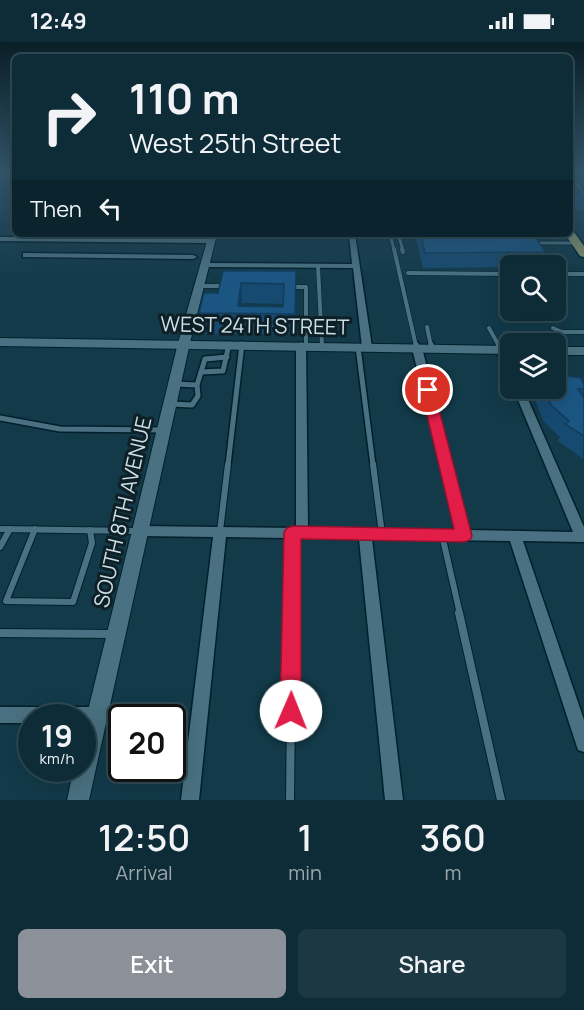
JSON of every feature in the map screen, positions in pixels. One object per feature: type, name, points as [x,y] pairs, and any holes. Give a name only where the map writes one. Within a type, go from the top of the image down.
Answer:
[{"type":"main road","points":[[577,240],[584,254]]},
{"type":"main road","name":"WEST 24TH STREET","points":[[0,342],[184,343],[233,349],[303,345],[500,350]]},
{"type":"main road","points":[[566,351],[584,351]]},
{"type":"street","points":[[0,239],[165,241],[212,237]]},
{"type":"street","name":"SOUTH 8TH AVENUE","points":[[78,800],[184,343],[212,237]]},
{"type":"street","points":[[352,237],[363,347]]},
{"type":"street","points":[[37,255],[48,240]]},
{"type":"street","points":[[159,256],[165,241]]},
{"type":"street","points":[[26,255],[193,257]]},
{"type":"street","points":[[205,265],[355,266]]},
{"type":"street","points":[[298,532],[303,345]]},
{"type":"street","points":[[417,348],[464,536]]},
{"type":"street","points":[[142,531],[583,537],[523,399]]},
{"type":"street","points":[[190,800],[220,531]]},
{"type":"street","points":[[365,533],[394,800]]},
{"type":"street","points":[[515,536],[584,744]]},
{"type":"street","points":[[0,715],[98,715]]},
{"type":"lane","points":[[391,237],[417,348]]},
{"type":"lane","points":[[399,237],[403,252]]},
{"type":"lane","points":[[552,237],[556,243]]},
{"type":"lane","points":[[526,243],[577,240]]},
{"type":"lane","points":[[318,266],[322,346]]},
{"type":"lane","points":[[408,273],[500,274]]},
{"type":"lane","points":[[566,274],[584,274]]},
{"type":"lane","points":[[199,286],[235,286]]},
{"type":"lane","points":[[282,287],[306,287],[303,345]]},
{"type":"lane","points":[[427,327],[432,348]]},
{"type":"lane","points":[[489,328],[500,342]]},
{"type":"lane","points":[[553,328],[562,332],[584,332]]},
{"type":"lane","points":[[363,347],[382,534]]},
{"type":"lane","points":[[170,404],[192,405],[198,396],[197,385],[203,361],[212,362],[233,349]]},
{"type":"lane","points":[[201,372],[222,371],[233,349]]},
{"type":"lane","points":[[220,531],[233,349]]},
{"type":"lane","points":[[210,372],[212,362]]},
{"type":"lane","points":[[175,384],[197,385]]},
{"type":"lane","points":[[0,418],[60,429],[164,430]]},
{"type":"lane","points":[[0,529],[142,531]]},
{"type":"lane","points":[[0,547],[10,529]]},
{"type":"lane","points":[[35,529],[6,601],[73,602],[92,543],[90,530]]},
{"type":"lane","points":[[290,800],[298,532]]},
{"type":"lane","points":[[442,535],[501,800]]},
{"type":"lane","points":[[0,633],[117,634]]},
{"type":"building","points":[[422,237],[536,237],[545,252],[425,253]]},
{"type":"building","points":[[223,271],[296,271],[295,314],[199,313],[204,293],[218,293]],"holes":[[[241,283],[284,284],[283,307],[238,306]]]},
{"type":"building","points":[[566,376],[581,378],[584,389],[578,389],[584,398],[584,436],[565,424],[569,421],[551,405],[549,399],[566,399]]},
{"type":"route","points":[[291,711],[293,532],[464,536],[428,390]]}]
